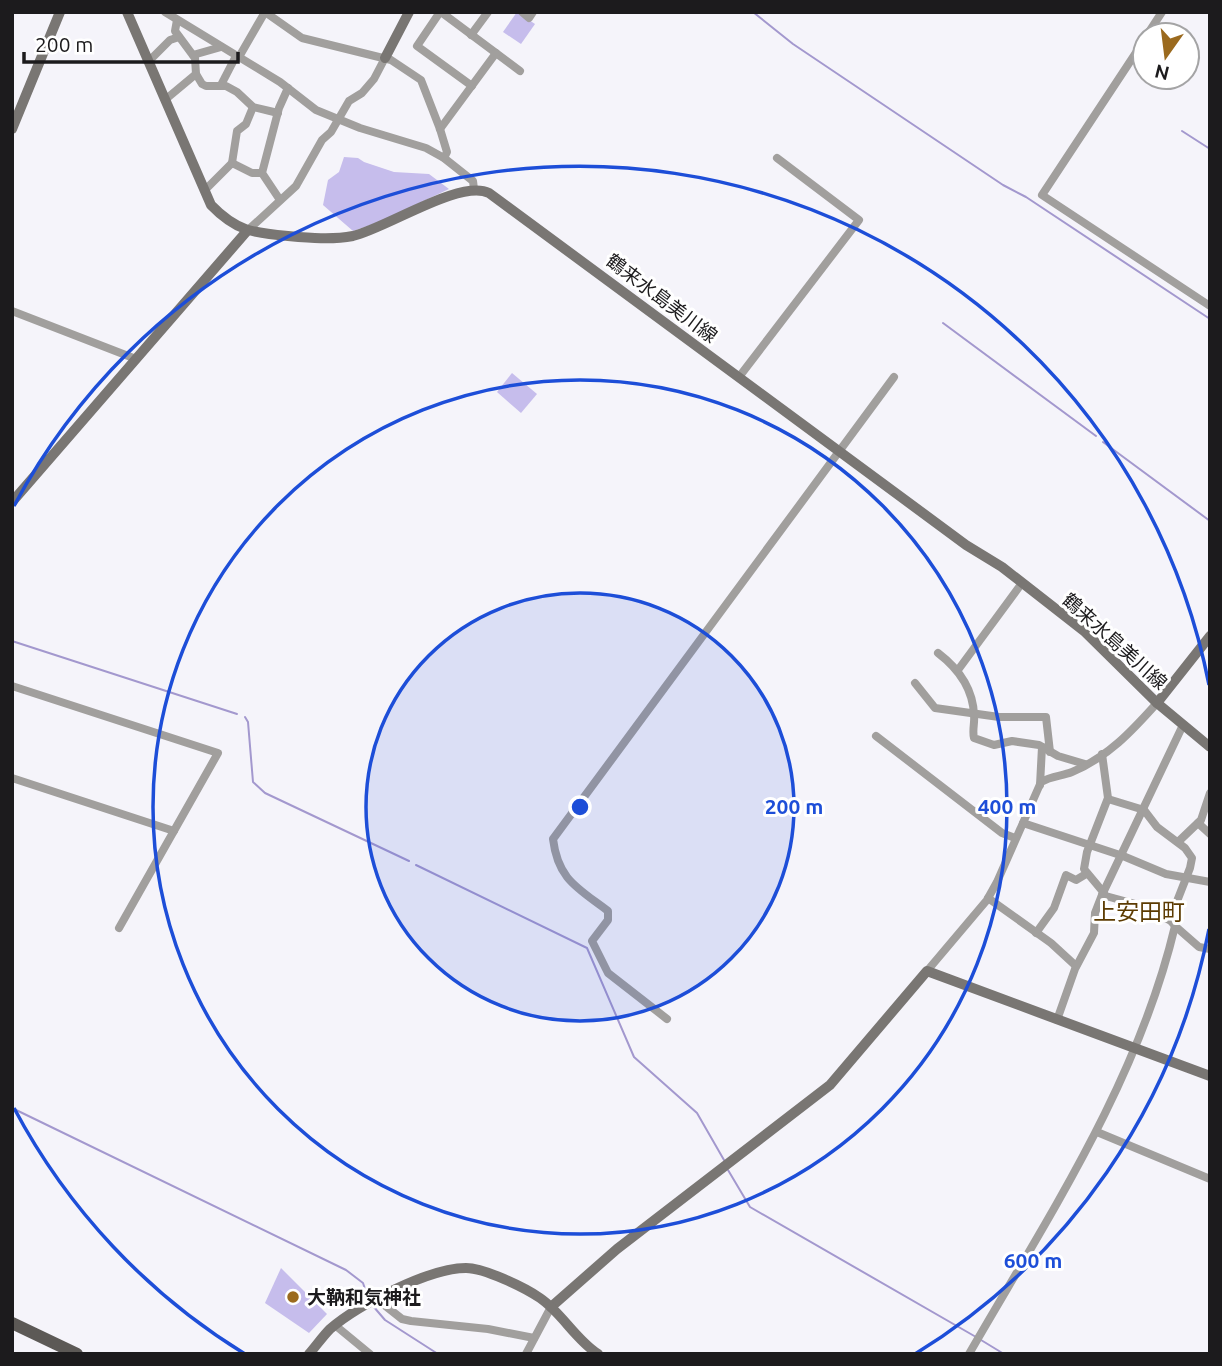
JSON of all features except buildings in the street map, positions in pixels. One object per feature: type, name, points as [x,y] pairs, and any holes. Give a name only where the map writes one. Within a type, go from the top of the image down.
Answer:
[{"type":"main road","points":[[12,1323],[77,1354]]},
{"type":"street","points":[[12,129],[60,12]]},
{"type":"street","points":[[127,12],[211,205],[231,223],[247,231],[315,238],[348,237],[385,225],[441,199],[474,189],[473,181],[444,158],[426,148],[384,136],[316,110],[288,88],[165,12]]},
{"type":"street","points":[[221,85],[265,12],[302,38],[385,58],[421,80],[447,152],[444,158]]},
{"type":"street","points":[[12,502],[247,231],[296,187],[349,101],[362,93],[374,79],[409,12]]},
{"type":"street","points":[[472,86],[417,46],[441,12],[520,71]]},
{"type":"street","points":[[471,34],[488,12]]},
{"type":"street","points":[[522,12],[530,18],[533,12]]},
{"type":"street","points":[[166,99],[196,74],[197,64],[193,55],[175,31],[177,20]]},
{"type":"street","points":[[149,61],[170,40],[180,38],[190,27]]},
{"type":"street","points":[[193,55],[222,47]]},
{"type":"street","points":[[440,129],[496,53]]},
{"type":"street","points":[[1131,60],[1042,195],[1210,306]]},
{"type":"street","points":[[196,74],[206,86],[221,85],[237,92],[253,107],[278,113]]},
{"type":"street","points":[[280,200],[262,173],[278,113],[288,88]]},
{"type":"street","points":[[205,190],[232,163],[237,131],[246,124],[253,107]]},
{"type":"street","points":[[739,377],[859,220],[777,158]]},
{"type":"street","points":[[232,163],[252,173],[262,173]]},
{"type":"street","name":"鶴来水島美川線","points":[[474,189],[483,190],[504,203],[1022,583],[1084,631],[1157,703],[1210,747]]},
{"type":"street","points":[[12,311],[136,359]]},
{"type":"street","points":[[667,1019],[608,973],[592,941],[608,920],[608,911],[567,879],[555,859],[553,839],[894,377]]},
{"type":"street","points":[[958,670],[1022,583]]},
{"type":"street","points":[[526,1354],[551,1307],[617,1250],[830,1085],[988,898],[1041,782],[1051,776],[1071,772],[1115,747],[1157,703],[1210,636]]},
{"type":"street","points":[[938,653],[965,679],[974,715],[972,735],[983,743],[994,745],[1012,741],[1039,745],[1085,764]]},
{"type":"street","points":[[915,683],[935,708],[974,715],[1046,716],[1046,750],[1040,785]]},
{"type":"street","points":[[12,686],[218,753],[119,928]]},
{"type":"street","points":[[1057,1020],[1076,967],[1094,933],[1095,913],[1103,894],[1183,725]]},
{"type":"street","points":[[876,736],[1002,833],[1015,838]]},
{"type":"street","points":[[1102,754],[1108,799],[1085,859],[1086,874],[1103,894],[1139,905],[1173,924],[1199,947],[1210,949]]},
{"type":"street","points":[[12,778],[174,831]]},
{"type":"street","points":[[1178,842],[1201,820],[1210,793]]},
{"type":"street","points":[[969,1354],[1097,1132],[1133,1049],[1168,957],[1185,877],[1191,868],[1192,858],[1178,842],[1157,827],[1144,810],[1108,799]]},
{"type":"street","points":[[1023,823],[1122,856],[1166,874],[1210,882]]},
{"type":"street","points":[[1198,823],[1210,834]]},
{"type":"street","points":[[1036,933],[1054,908],[1066,875],[1076,880],[1086,874]]},
{"type":"street","points":[[988,898],[1076,967]]},
{"type":"street","points":[[927,971],[1210,1076]]},
{"type":"street","points":[[1097,1132],[1210,1179]]},
{"type":"street","points":[[309,1354],[336,1326],[372,1302],[430,1275],[450,1269],[469,1268],[539,1297],[598,1354]]},
{"type":"street","points":[[372,1302],[402,1319],[488,1329],[534,1338]]},
{"type":"street","points":[[336,1326],[366,1352]]},
{"type":"shaded area","points":[[517,12],[535,24],[521,44],[503,32]]},
{"type":"shaded area","points":[[344,157],[358,158],[394,172],[429,174],[449,189],[379,222],[353,231],[323,205],[328,180],[339,172]]},
{"type":"shaded area","points":[[512,373],[537,394],[521,413],[497,392]]},
{"type":"shaded area","points":[[281,1268],[327,1314],[309,1333],[265,1303]]},
{"type":"waterway","points":[[753,12],[793,44],[1210,319]]},
{"type":"waterway","points":[[1182,131],[1210,149]]},
{"type":"waterway","points":[[943,323],[1096,436]]},
{"type":"waterway","points":[[1103,442],[1210,521]]},
{"type":"waterway","points":[[12,641],[237,714]]},
{"type":"waterway","points":[[245,717],[248,722],[253,782],[265,793],[409,861]]},
{"type":"waterway","points":[[416,865],[587,948],[634,1057],[697,1113],[724,1160]]},
{"type":"waterway","points":[[12,1108],[346,1270],[363,1283],[368,1298]]},
{"type":"waterway","points":[[728,1170],[750,1207],[976,1337]]},
{"type":"waterway","points":[[373,1306],[385,1320],[438,1354]]},
{"type":"waterway","points":[[981,1340],[1004,1354]]},
{"type":"place","name":"大靹和気神社","points":[[293,1297]]},
{"type":"district","name":"上安田町","points":[[1139,912]]}]
